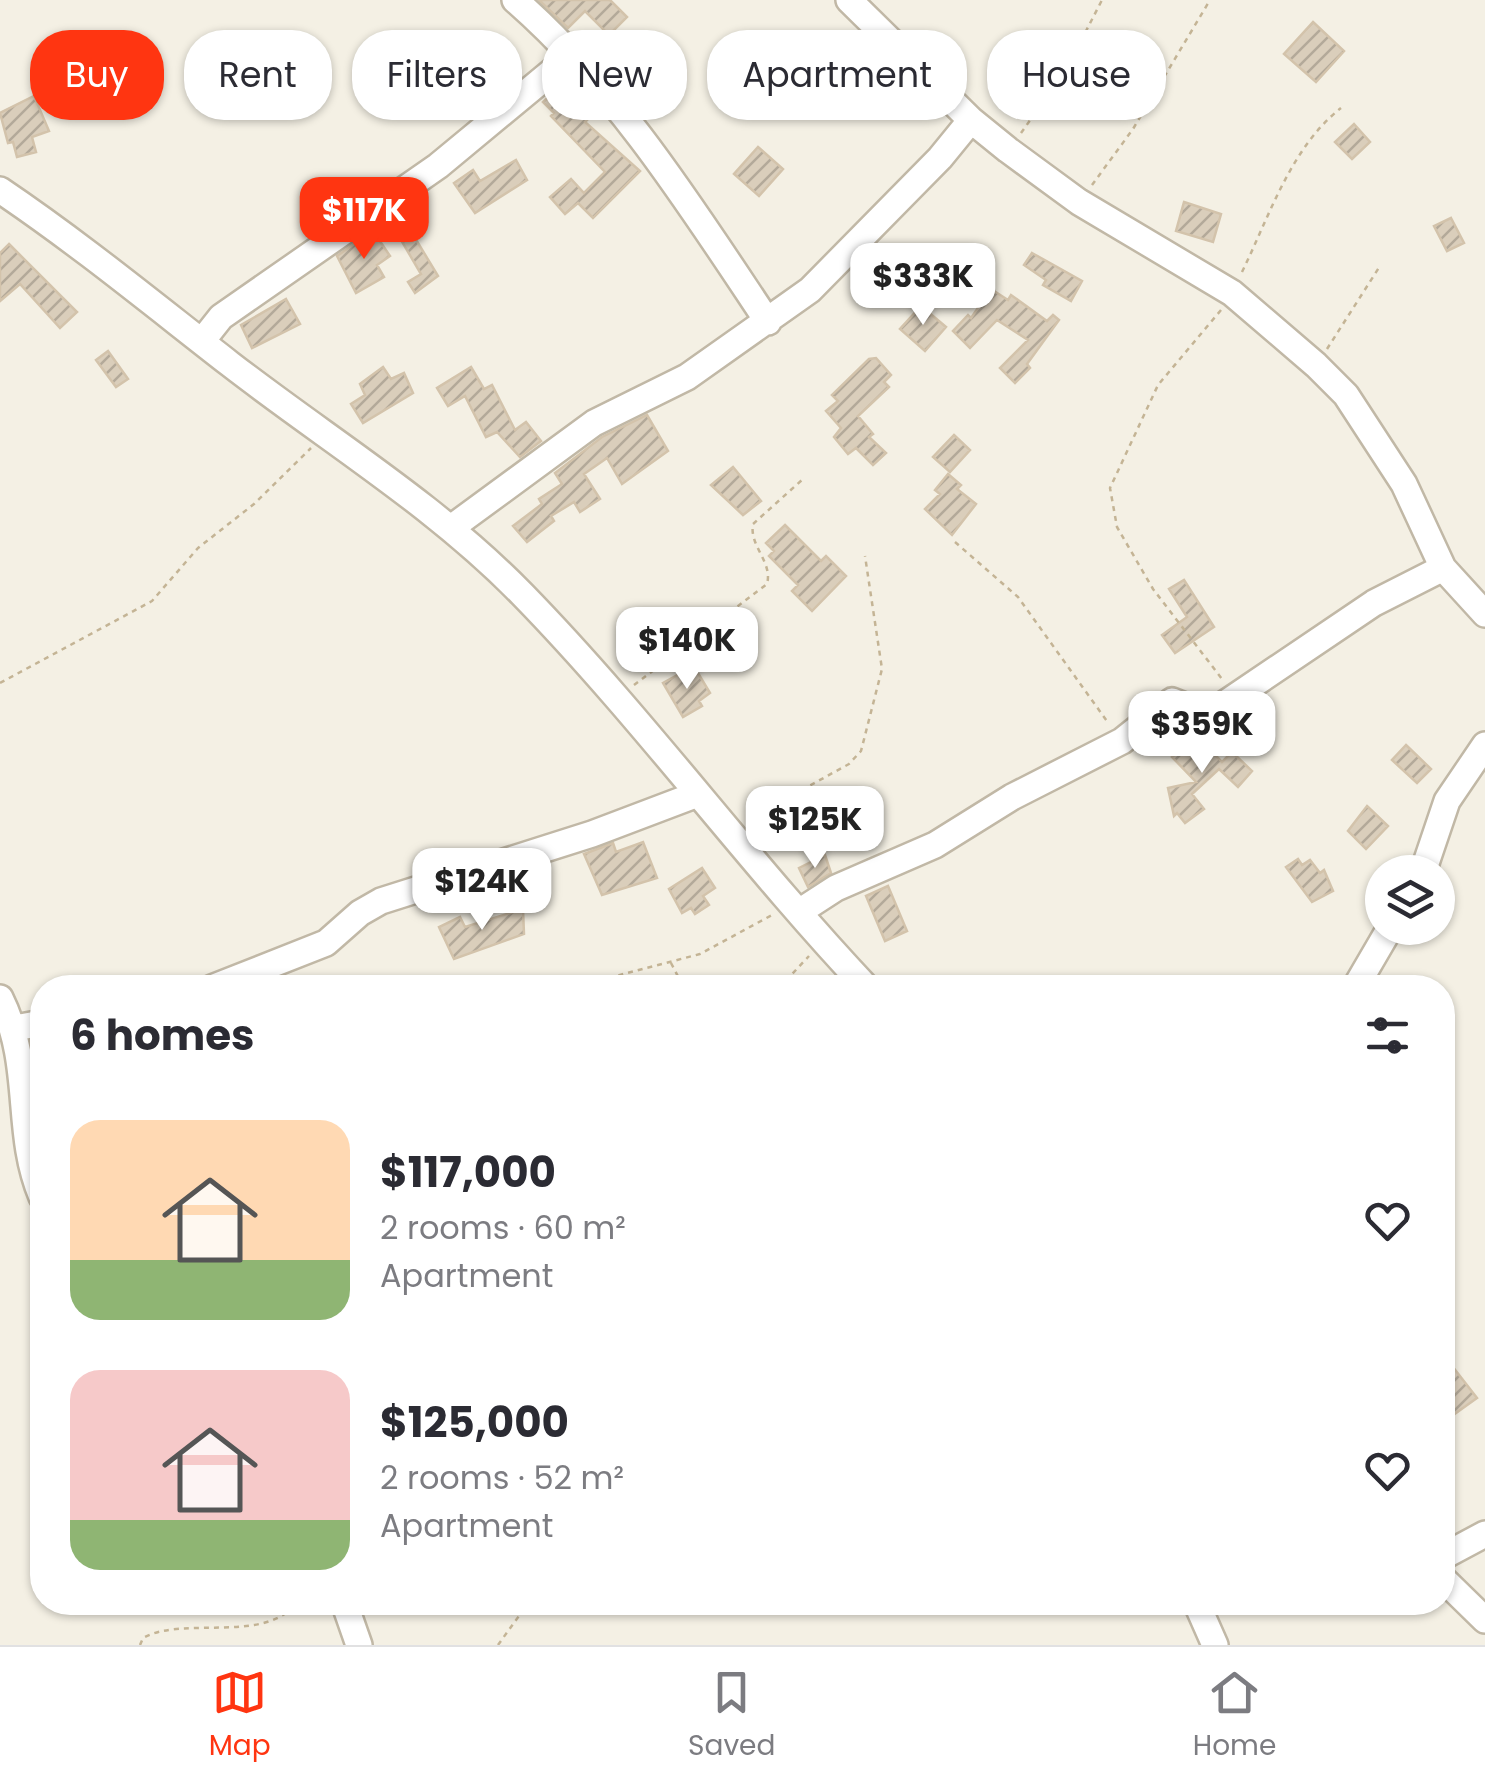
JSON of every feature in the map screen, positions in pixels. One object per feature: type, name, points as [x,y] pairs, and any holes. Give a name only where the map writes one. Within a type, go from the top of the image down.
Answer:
[{"type":"street","points":[[515,0],[546,30]]},
{"type":"street","points":[[849,0],[971,120],[1008,150],[1079,202],[1232,294],[1316,366],[1346,396],[1404,484],[1443,568],[1485,614]]},
{"type":"street","points":[[202,341],[235,306],[438,166],[542,80]]},
{"type":"street","points":[[628,120],[768,322]]},
{"type":"street","points":[[450,528],[594,422],[687,377],[810,290],[940,158],[971,120]]},
{"type":"street","points":[[0,190],[66,234],[326,432],[450,528],[521,592],[618,698],[726,832],[855,975]]},
{"type":"street","points":[[794,908],[935,846],[1012,797],[1122,741],[1172,701],[1205,714],[1374,603],[1443,568]]},
{"type":"street","points":[[1429,855],[1447,801],[1485,745]]},
{"type":"street","points":[[245,975],[326,943],[360,913],[381,902],[592,834],[695,795]]},
{"type":"street","points":[[1363,975],[1380,945]]},
{"type":"street","points":[[0,998],[22,1055],[30,1146]]},
{"type":"street","points":[[14,1028],[30,1025]]},
{"type":"street","points":[[1455,1550],[1485,1534]]},
{"type":"street","points":[[1455,1591],[1485,1620]]},
{"type":"street","points":[[349,1615],[360,1645]]},
{"type":"street","points":[[1202,1615],[1215,1645]]},
{"type":"path","points":[[1008,150],[1066,70],[1102,0]]},
{"type":"path","points":[[1079,202],[1133,129],[1210,0]]},
{"type":"path","points":[[1236,697],[1154,589],[1117,527],[1110,488],[1158,385],[1187,356],[1232,294],[1304,148],[1322,123],[1341,108]]},
{"type":"path","points":[[1316,366],[1380,266]]},
{"type":"path","points":[[0,683],[152,601],[198,548],[254,504],[326,432]]},
{"type":"path","points":[[618,698],[767,584],[768,570],[752,534],[754,524],[803,480]]},
{"type":"path","points":[[955,542],[1018,597],[1122,741]]},
{"type":"path","points":[[726,832],[849,764],[861,751],[882,668],[865,556]]},
{"type":"path","points":[[623,975],[671,963],[794,908]]},
{"type":"path","points":[[791,975],[824,942]]},
{"type":"path","points":[[671,963],[677,975]]},
{"type":"path","points":[[140,1645],[148,1634],[274,1624],[289,1615]]},
{"type":"path","points":[[498,1645],[520,1615]]},
{"type":"building","points":[[539,0],[610,0],[627,17],[614,30],[604,30],[585,11],[568,28]]},
{"type":"building","points":[[1313,22],[1344,51],[1316,82],[1284,54]]},
{"type":"building","points":[[30,98],[30,120],[44,120],[49,131],[32,137],[36,152],[17,157],[13,142],[8,143],[0,113]]},
{"type":"building","points":[[555,120],[587,120],[640,171],[593,218],[578,203],[565,214],[550,197],[571,179],[584,193],[605,172]]},
{"type":"building","points":[[1354,124],[1370,142],[1352,159],[1335,142]]},
{"type":"building","points":[[758,147],[783,169],[759,196],[734,174]]},
{"type":"building","points":[[516,160],[527,180],[475,213],[454,183],[473,170],[480,181]]},
{"type":"building","points":[[1184,202],[1221,214],[1213,242],[1176,231]]},
{"type":"building","points":[[1451,218],[1464,243],[1447,251],[1434,226]]},
{"type":"building","points":[[373,231],[390,256],[377,265],[384,277],[356,293],[337,256]]},
{"type":"building","points":[[412,233],[438,276],[415,293],[408,282],[421,274],[401,240]]},
{"type":"building","points":[[9,244],[77,312],[60,328],[20,284],[0,301],[0,253]]},
{"type":"building","points":[[1032,253],[1082,281],[1071,301],[1043,285],[1046,280],[1024,265]]},
{"type":"building","points":[[991,289],[1008,300],[1011,295],[1047,321],[1053,315],[1059,320],[1027,364],[1030,368],[1015,383],[1000,368],[1028,340],[997,320],[970,348],[953,331],[968,315],[971,318]]},
{"type":"building","points":[[286,299],[300,324],[252,348],[241,325]]},
{"type":"building","points":[[921,306],[946,327],[925,351],[900,329]]},
{"type":"building","points":[[108,351],[128,379],[116,387],[96,360]]},
{"type":"building","points":[[876,358],[891,375],[884,382],[889,387],[858,416],[873,434],[869,437],[886,453],[873,465],[856,448],[848,454],[834,437],[841,428],[826,411],[838,401],[832,395],[869,359]]},
{"type":"building","points":[[383,367],[391,379],[404,373],[413,393],[363,423],[351,404],[365,395],[360,384]]},
{"type":"building","points":[[471,367],[484,389],[492,385],[515,430],[526,422],[541,441],[520,457],[497,432],[486,437],[465,396],[448,406],[437,388]]},
{"type":"building","points":[[647,415],[668,451],[622,484],[607,458],[584,474],[600,499],[580,512],[574,502],[551,516],[554,521],[527,542],[513,526],[542,504],[539,499],[562,484],[555,473],[602,437]]},
{"type":"building","points":[[954,435],[970,450],[950,472],[933,457]]},
{"type":"building","points":[[733,467],[761,501],[743,515],[711,485]]},
{"type":"building","points":[[948,474],[961,485],[957,489],[976,504],[952,535],[925,509],[940,494],[935,490]]},
{"type":"building","points":[[785,525],[821,561],[826,556],[846,576],[812,611],[792,591],[798,585],[769,556],[774,551],[766,543]]},
{"type":"building","points":[[1184,580],[1214,627],[1175,653],[1162,635],[1187,617],[1169,589]]},
{"type":"building","points":[[683,672],[686,678],[698,673],[710,693],[699,701],[702,706],[683,717],[663,683]]},
{"type":"building","points":[[1196,736],[1222,762],[1232,752],[1252,771],[1238,787],[1219,769],[1192,794],[1204,809],[1185,823],[1177,813],[1174,816],[1168,788],[1196,782],[1172,757]]},
{"type":"building","points":[[1406,745],[1431,769],[1417,783],[1392,760]]},
{"type":"building","points":[[1367,806],[1388,826],[1366,849],[1348,831]]},
{"type":"building","points":[[643,842],[657,878],[602,895],[584,854],[613,843],[616,852]]},
{"type":"building","points":[[825,855],[831,873],[808,887],[799,868]]},
{"type":"building","points":[[1298,859],[1302,865],[1310,860],[1320,873],[1324,870],[1333,891],[1312,902],[1286,867]]},
{"type":"building","points":[[702,868],[715,888],[703,896],[709,905],[695,914],[691,908],[682,913],[669,889]]},
{"type":"building","points":[[888,886],[907,931],[885,941],[866,896]]},
{"type":"building","points":[[523,909],[524,934],[454,959],[439,927],[460,917],[465,927]]},
{"type":"building","points":[[1455,1370],[1477,1398],[1455,1414]]}]
